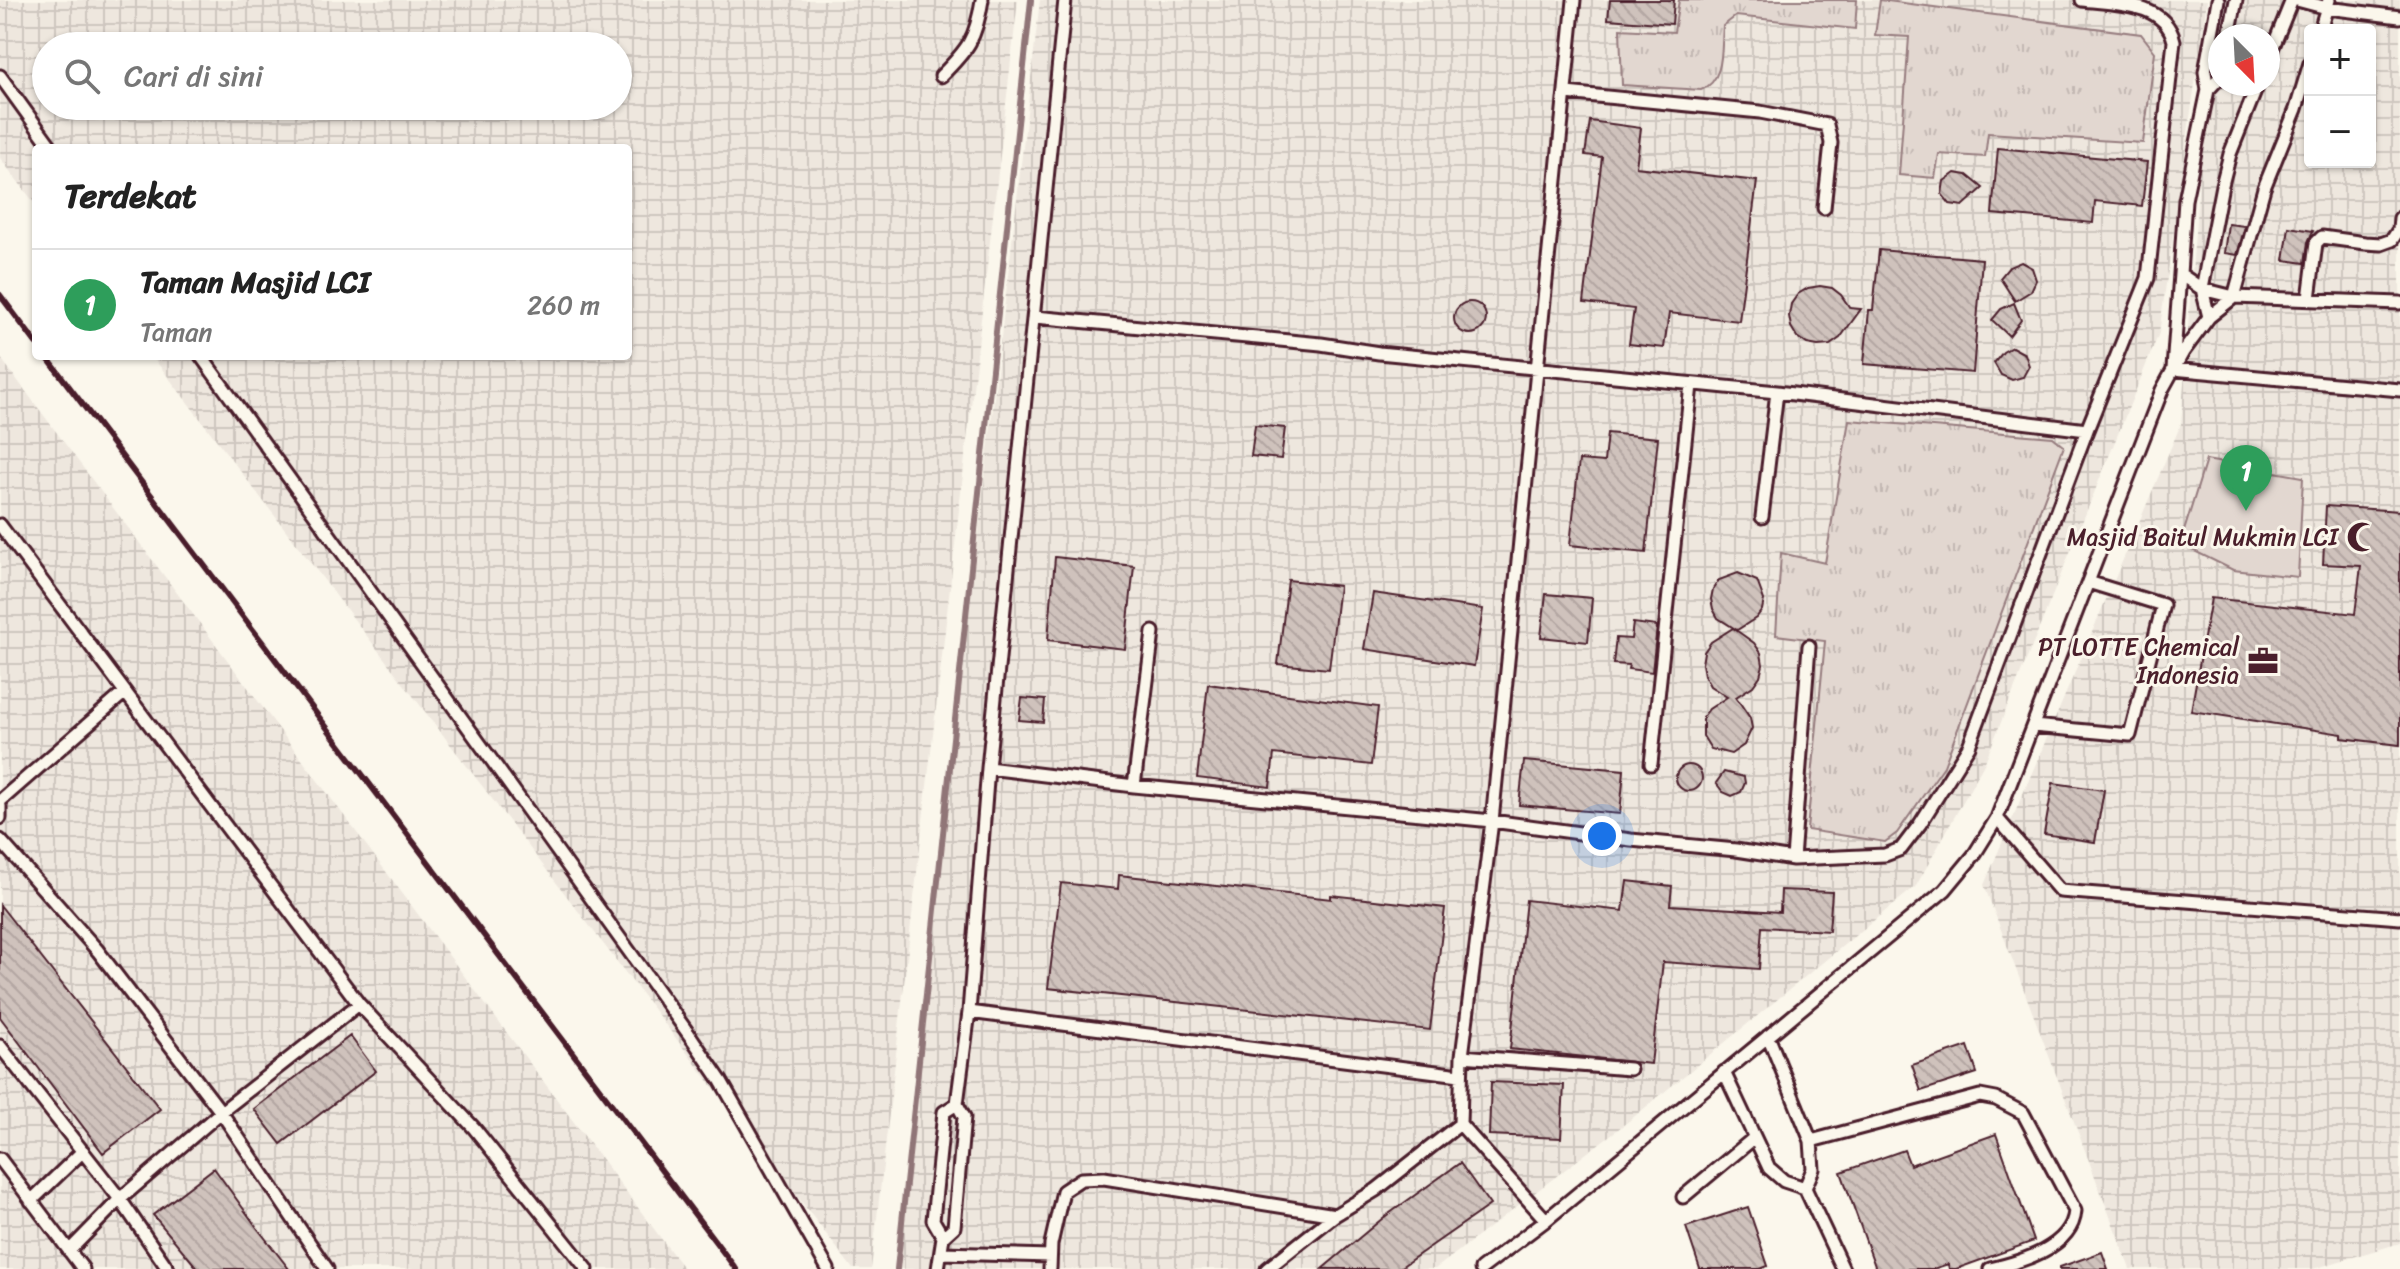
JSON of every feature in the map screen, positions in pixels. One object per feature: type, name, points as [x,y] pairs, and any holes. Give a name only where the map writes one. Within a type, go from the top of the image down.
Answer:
[{"type":"lane","points":[[941,76],[966,52],[978,25],[982,0]]},
{"type":"lane","points":[[943,1237],[954,1227],[964,1117],[957,1104],[969,1012],[988,768],[1065,0]]},
{"type":"lane","points":[[1546,1220],[1460,1124],[1460,1075],[1492,821],[1574,0]]},
{"type":"lane","points":[[988,768],[1134,786],[1492,821],[1793,859],[1885,855],[1901,849],[1937,800],[1969,746],[2008,635],[2150,270],[2174,41],[2166,20],[2155,13],[2131,6],[2082,0]]},
{"type":"lane","points":[[2214,24],[2218,0]]},
{"type":"lane","points":[[2231,24],[2236,0]]},
{"type":"lane","points":[[2280,33],[2295,0],[2400,17]]},
{"type":"lane","points":[[2322,24],[2328,4]]},
{"type":"lane","points":[[2173,369],[2185,200],[2208,90],[2205,72],[2208,55]]},
{"type":"lane","points":[[0,76],[49,144]]},
{"type":"lane","points":[[1481,1269],[1546,1220],[1945,890],[1974,855],[1997,818],[2162,390],[2209,317],[2234,297],[2264,188],[2304,83]]},
{"type":"lane","points":[[1566,93],[1760,112],[1827,125],[1831,143],[1824,208]]},
{"type":"lane","points":[[2209,317],[2202,289],[2230,154],[2253,96]]},
{"type":"lane","points":[[2309,299],[2316,243],[2322,237],[2381,244],[2392,240],[2399,229],[2400,218]]},
{"type":"lane","points":[[2180,274],[2202,289],[2234,297],[2400,303]]},
{"type":"lane","points":[[1035,317],[1777,392],[2087,430]]},
{"type":"lane","points":[[204,360],[693,1040],[721,1081],[828,1269]]},
{"type":"lane","points":[[2173,369],[2400,390]]},
{"type":"lane","points":[[1651,764],[1691,385]]},
{"type":"lane","points":[[1762,517],[1777,392]]},
{"type":"lane","points":[[0,525],[359,1004],[474,1128],[587,1269]]},
{"type":"lane","points":[[2033,726],[2130,735],[2163,605],[2088,582]]},
{"type":"lane","points":[[1134,786],[1153,632]]},
{"type":"lane","points":[[1793,859],[1809,646]]},
{"type":"lane","points":[[0,818],[0,804],[125,692]]},
{"type":"lane","points":[[1997,818],[2060,891],[2400,918]]},
{"type":"lane","points":[[0,840],[98,951],[221,1112],[327,1269]]},
{"type":"lane","points":[[69,1251],[120,1199],[221,1112],[359,1004]]},
{"type":"lane","points":[[969,1012],[1460,1075]]},
{"type":"lane","points":[[1768,1036],[1811,1141],[1813,1169],[1805,1188]]},
{"type":"lane","points":[[0,1046],[120,1199],[168,1269]]},
{"type":"lane","points":[[1462,1056],[1630,1069]]},
{"type":"lane","points":[[1724,1072],[1769,1168],[1784,1181],[1805,1188],[1843,1269]]},
{"type":"lane","points":[[1811,1141],[1980,1096],[1996,1099],[2023,1113],[2075,1211],[2074,1221],[2064,1235],[2040,1252],[2025,1260],[1990,1269]]},
{"type":"lane","points":[[938,1269],[943,1237],[933,1220],[944,1112],[957,1104]]},
{"type":"lane","points":[[1267,1269],[1460,1124]]},
{"type":"lane","points":[[1683,1197],[1754,1138]]},
{"type":"lane","points":[[31,1201],[83,1151]]},
{"type":"lane","points":[[0,1159],[83,1269]]},
{"type":"lane","points":[[941,1253],[1050,1263],[1063,1191],[1081,1179],[1104,1178],[1335,1215]]},
{"type":"shaded area","points":[[0,0],[1018,0],[871,1269],[853,1269],[155,360],[632,360],[632,144],[32,144],[32,200],[0,158]]},
{"type":"shaded area","points":[[1040,0],[2207,0],[2159,333],[1984,764],[1916,886],[1630,1120],[1435,1269],[896,1269]]},
{"type":"shaded area","name":"PT LOTTE Chemical Indonesia","points":[[2212,0],[2400,0],[2400,1243],[2313,1269],[2130,1269],[1984,885],[2181,424],[2208,55],[2208,96],[2280,96],[2280,24],[2210,24]]},
{"type":"shaded area","points":[[0,357],[684,1269],[0,1269]]},
{"type":"green space","points":[[1679,0],[1857,0],[1855,29],[1736,16],[1723,26],[1718,72],[1709,86],[1701,90],[1622,85],[1620,29],[1674,32]]},
{"type":"green space","points":[[1880,0],[2141,34],[2155,52],[2143,143],[1988,133],[1985,157],[1939,154],[1935,178],[1899,175],[1909,37],[1875,35]]},
{"type":"green space","points":[[1849,420],[2053,437],[2064,446],[1944,766],[1897,833],[1885,842],[1807,830],[1825,641],[1776,635],[1781,553],[1825,563]]},
{"type":"green space","points":[[2206,460],[2303,477],[2298,577],[2233,570],[2180,544]]},
{"type":"building","points":[[1610,0],[1674,0],[1672,24],[1608,19]]},
{"type":"building","points":[[1590,121],[1641,128],[1636,167],[1757,181],[1739,321],[1669,313],[1664,348],[1629,344],[1634,309],[1584,303],[1602,157],[1585,155]]},
{"type":"building","points":[[1998,148],[2147,162],[2142,206],[2095,201],[2093,223],[1992,214]]},
{"type":"building","points":[[1955,173],[1967,175],[1983,188],[1963,206],[1950,204],[1942,194],[1944,181]]},
{"type":"building","points":[[2228,224],[2245,226],[2237,255],[2224,253]]},
{"type":"building","points":[[2289,227],[2313,231],[2305,263],[2284,260]]},
{"type":"building","points":[[1879,250],[1982,259],[1973,373],[1864,364]]},
{"type":"building","points":[[2021,262],[2032,268],[2036,280],[2031,291],[2015,301],[2000,278],[2009,267]]},
{"type":"building","points":[[1820,286],[1832,288],[1850,308],[1861,309],[1840,338],[1830,345],[1818,346],[1807,344],[1797,337],[1789,316],[1791,304],[1798,294]]},
{"type":"building","points":[[1470,302],[1482,306],[1486,318],[1482,330],[1470,334],[1458,330],[1454,318],[1458,306]]},
{"type":"building","points":[[2014,303],[2021,320],[2009,336],[1992,320],[2001,309]]},
{"type":"building","points":[[2012,347],[2025,354],[2029,366],[2023,377],[2012,380],[2001,375],[1994,363]]},
{"type":"building","points":[[1255,425],[1285,428],[1281,459],[1251,456]]},
{"type":"building","points":[[1607,433],[1658,438],[1646,553],[1570,545],[1579,460],[1604,462]]},
{"type":"building","points":[[2326,506],[2400,511],[2400,745],[2342,738],[2342,734],[2191,711],[2211,598],[2355,614],[2361,566],[2323,564]]},
{"type":"building","points":[[1055,557],[1134,566],[1125,649],[1048,640]]},
{"type":"building","points":[[1738,573],[1757,581],[1764,600],[1756,618],[1737,630],[1718,618],[1711,599],[1719,580]]},
{"type":"building","points":[[1288,580],[1339,586],[1329,669],[1278,664]]},
{"type":"building","points":[[1373,593],[1483,609],[1474,666],[1364,649]]},
{"type":"building","points":[[1546,594],[1592,598],[1588,642],[1541,637]]},
{"type":"building","points":[[1633,623],[1657,626],[1652,672],[1613,664],[1616,638],[1631,639]]},
{"type":"building","points":[[1733,628],[1754,643],[1761,653],[1763,665],[1753,686],[1736,697],[1750,718],[1752,728],[1744,745],[1731,754],[1711,749],[1703,736],[1703,717],[1727,697],[1710,686],[1702,664],[1704,652],[1711,642]]},
{"type":"building","points":[[1208,684],[1378,707],[1371,765],[1274,754],[1270,787],[1197,778]]},
{"type":"building","points":[[1022,698],[1045,700],[1043,722],[1019,720]]},
{"type":"building","points":[[1524,761],[1624,770],[1620,814],[1519,805]]},
{"type":"building","points":[[1689,765],[1698,769],[1702,778],[1698,787],[1689,791],[1680,787],[1676,778],[1680,769]]},
{"type":"building","points":[[1724,772],[1744,777],[1741,792],[1732,796],[1723,792],[1716,783]]},
{"type":"building","points":[[2053,783],[2104,790],[2095,842],[2044,834]]},
{"type":"building","points":[[1119,875],[1331,899],[1331,895],[1445,908],[1430,1030],[1048,988],[1061,883],[1118,889]]},
{"type":"building","points":[[1627,881],[1672,886],[1670,905],[1780,912],[1781,890],[1832,892],[1829,931],[1762,927],[1759,969],[1663,962],[1651,1064],[1510,1049],[1526,900],[1623,911]]},
{"type":"building","points":[[0,905],[160,1109],[103,1153],[0,1017]]},
{"type":"building","points":[[350,1036],[376,1071],[281,1144],[254,1109]]},
{"type":"building","points":[[1968,1046],[1977,1073],[1921,1091],[1912,1065]]},
{"type":"building","points":[[1491,1082],[1564,1085],[1561,1138],[1489,1135]]},
{"type":"building","points":[[1996,1134],[2034,1241],[1956,1269],[1949,1269],[1948,1264],[1933,1269],[1876,1269],[1841,1172],[1904,1150],[1910,1165]]},
{"type":"building","points":[[1460,1163],[1490,1205],[1398,1269],[1322,1269],[1383,1218]]},
{"type":"building","points":[[214,1168],[289,1269],[198,1269],[153,1215]]},
{"type":"building","points":[[1748,1207],[1768,1266],[1760,1269],[1700,1269],[1686,1227]]},
{"type":"building","points":[[2102,1252],[2108,1269],[2060,1269],[2060,1267]]},
{"type":"waterway","points":[[897,1269],[1031,0]]},
{"type":"railway","points":[[0,295],[32,338]]},
{"type":"railway","points":[[49,360],[736,1269]]},
{"type":"place","name":"Taman Masjid LCI","points":[[2246,511]]},
{"type":"place","name":"Masjid Baitul Mukmin LCI","points":[[2362,537]]},
{"type":"place","name":"PT LOTTE Chemical Indonesia","points":[[2263,661]]}]
